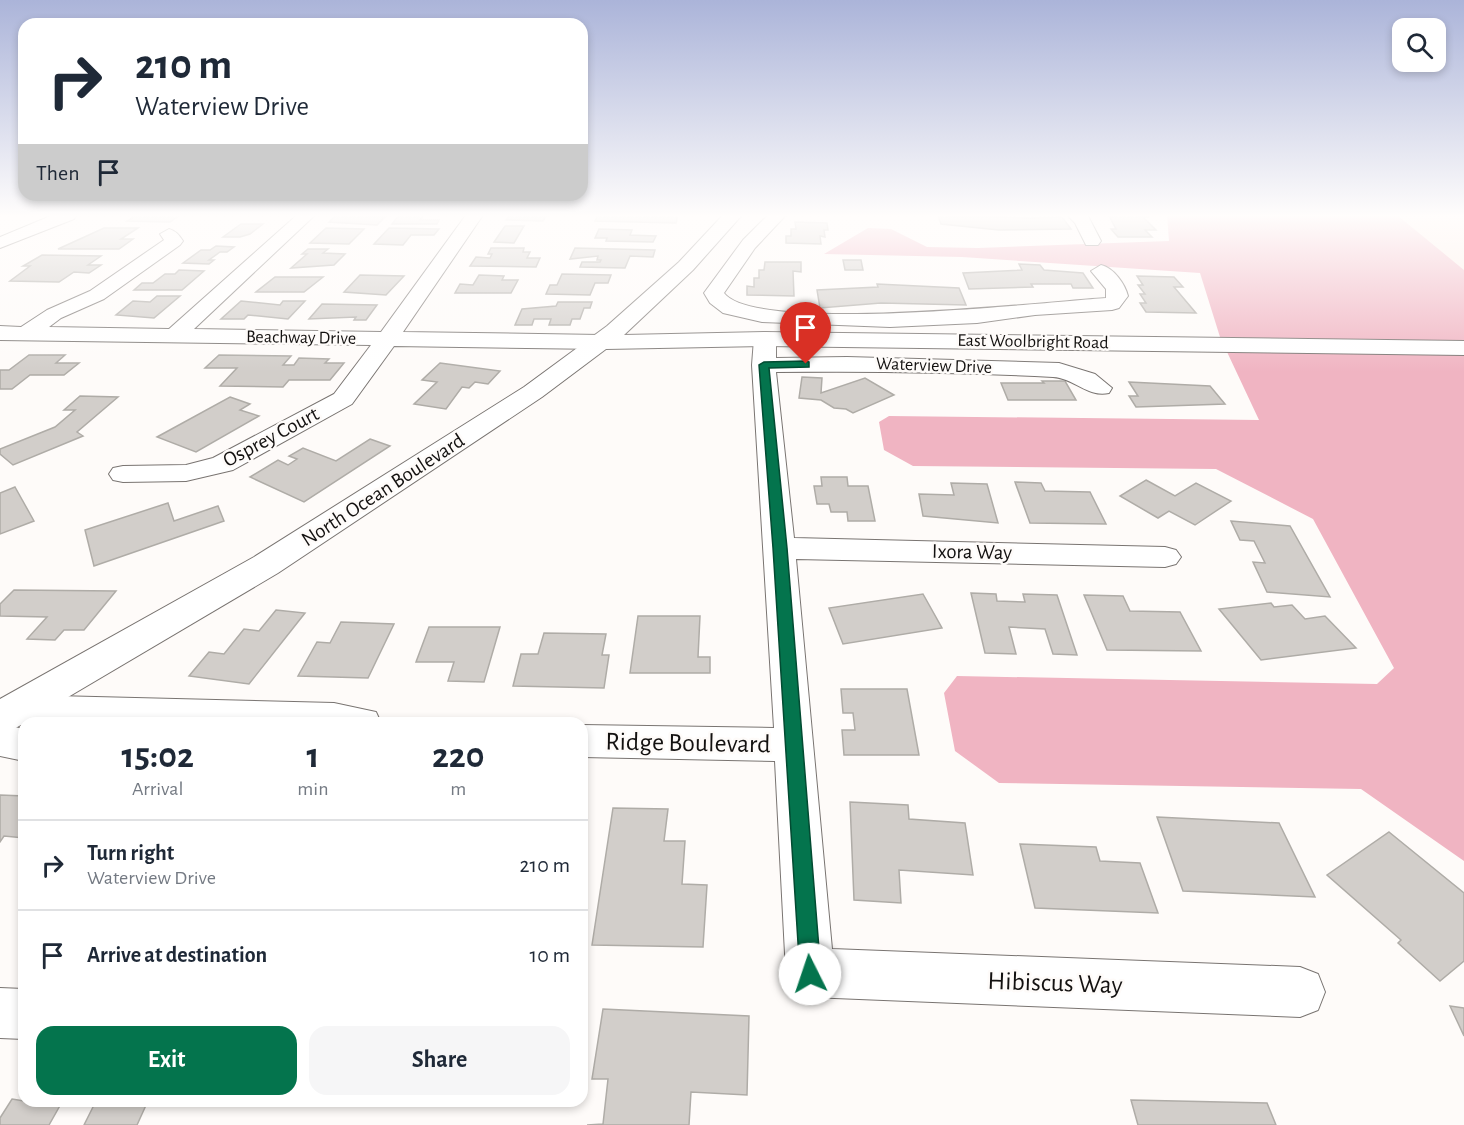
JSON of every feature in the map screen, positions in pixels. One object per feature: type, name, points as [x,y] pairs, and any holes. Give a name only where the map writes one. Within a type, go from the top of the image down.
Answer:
[{"type":"main road","name":"North Ocean Boulevard","points":[[27,717],[453,446],[602,342],[684,268]]},
{"type":"main road","name":"East Woolbright Road","points":[[602,342],[764,352],[1187,344],[1464,348]]},
{"type":"street","points":[[25,334],[54,314],[97,295],[138,268]]},
{"type":"street","points":[[174,336],[249,268]]},
{"type":"street","name":"Osprey Court","points":[[123,474],[189,474],[223,464],[343,399],[438,268]]},
{"type":"street","points":[[732,268],[714,293],[717,300],[730,309],[762,316],[890,321],[978,317],[1035,309],[1112,304],[1118,296],[1116,288],[1101,271]]},
{"type":"street","name":"Beachway Drive","points":[[0,333],[602,342]]},
{"type":"street","points":[[764,352],[794,746]]},
{"type":"street","name":"Waterview Drive","points":[[764,352],[847,364],[1059,370],[1086,379],[1100,388]]},
{"type":"street","name":"Ixora Way","points":[[780,548],[1165,557]]},
{"type":"street","name":"Ridge Boulevard","points":[[588,741],[794,746]]},
{"type":"street","name":"Hibiscus Way","points":[[794,746],[810,974],[1300,992]]},
{"type":"street","points":[[0,1013],[18,1014]]},
{"type":"shaded area","points":[[1118,268],[1461,268],[1464,270],[1464,861],[1361,789],[999,783],[955,751],[944,693],[957,676],[1377,684],[1394,668],[1313,519],[1216,469],[913,466],[884,450],[879,422],[889,416],[1259,420],[1220,337],[1200,273]]},
{"type":"building","points":[[28,268],[97,268],[89,273],[74,272],[59,282],[10,281]]},
{"type":"building","points":[[764,268],[801,268],[801,272],[793,271],[794,296],[747,295],[747,286],[754,287],[754,278],[759,278],[759,270],[764,270]]},
{"type":"building","points":[[844,268],[862,268],[863,270],[845,270]]},
{"type":"building","points":[[1021,268],[1042,268],[1044,270],[1083,273],[1093,288],[1073,288],[1071,284],[1031,284],[1033,287],[969,289],[963,273],[1022,270]]},
{"type":"building","points":[[179,270],[204,271],[182,290],[134,290],[142,283],[153,283],[165,274],[175,274]]},
{"type":"building","points":[[562,274],[611,275],[608,283],[595,283],[590,295],[546,294],[550,285],[557,285]]},
{"type":"building","points":[[360,275],[404,276],[386,295],[344,292]]},
{"type":"building","points":[[479,275],[504,276],[502,280],[518,280],[511,293],[455,293],[460,284],[473,285]]},
{"type":"building","points":[[1137,276],[1174,277],[1183,287],[1174,287],[1196,313],[1146,312],[1140,303],[1146,303],[1140,294],[1145,294],[1138,285],[1143,285]]},
{"type":"building","points":[[275,277],[323,277],[304,292],[256,292]]},
{"type":"building","points":[[877,284],[959,288],[966,305],[881,303],[820,308],[817,290],[878,287]]},
{"type":"building","points":[[157,296],[180,296],[154,318],[116,315],[133,301],[150,302]]},
{"type":"building","points":[[241,301],[280,305],[283,301],[305,301],[288,319],[248,315],[244,319],[221,319]]},
{"type":"building","points":[[558,302],[592,302],[590,308],[584,308],[580,319],[572,319],[570,325],[549,325],[551,319],[534,319],[532,325],[515,325],[522,309],[556,306]]},
{"type":"building","points":[[322,304],[377,305],[366,320],[354,320],[356,317],[309,319]]},
{"type":"building","points":[[29,355],[65,355],[56,363],[79,363],[64,375],[30,375],[12,389],[0,389],[0,370],[9,370]]},
{"type":"building","points":[[219,355],[291,356],[283,365],[294,365],[299,358],[329,359],[325,363],[344,363],[330,380],[289,380],[283,387],[220,386],[237,368],[205,368]]},
{"type":"building","points":[[440,363],[500,371],[488,384],[475,382],[469,388],[462,387],[446,409],[414,404],[437,382],[422,380]]},
{"type":"building","points":[[802,377],[822,378],[821,393],[865,378],[894,395],[853,413],[846,409],[834,408],[821,400],[799,398]]},
{"type":"building","points":[[1042,381],[1065,381],[1076,400],[1008,400],[1001,383],[1044,383]]},
{"type":"building","points":[[1129,382],[1210,386],[1225,404],[1136,407],[1129,396],[1138,396]]},
{"type":"building","points":[[80,396],[118,397],[77,432],[83,436],[13,465],[0,454],[0,449],[55,427],[75,410],[64,410]]},
{"type":"building","points":[[230,397],[250,404],[240,410],[259,416],[196,452],[157,437]]},
{"type":"building","points":[[370,439],[390,446],[304,502],[250,477],[278,460],[288,465],[297,459],[289,456],[303,448],[336,461]]},
{"type":"building","points":[[821,477],[847,477],[848,486],[868,486],[875,521],[848,521],[847,512],[831,512],[829,504],[817,504],[814,486],[822,486]]},
{"type":"building","points":[[1146,480],[1175,496],[1196,483],[1231,501],[1195,525],[1169,511],[1158,518],[1120,496]]},
{"type":"building","points":[[1015,482],[1041,483],[1045,491],[1090,492],[1106,524],[1030,523]]},
{"type":"building","points":[[951,483],[987,484],[998,523],[923,516],[919,494],[954,495]]},
{"type":"building","points":[[15,487],[34,521],[0,534],[0,493]]},
{"type":"building","points":[[168,503],[174,521],[218,506],[224,521],[94,566],[85,530]]},
{"type":"building","points":[[1231,521],[1290,526],[1330,597],[1267,592],[1253,562],[1265,563],[1254,541],[1240,540]]},
{"type":"building","points":[[14,590],[116,591],[84,630],[64,630],[55,640],[27,639],[47,617],[0,616],[0,604]]},
{"type":"building","points":[[971,593],[996,594],[997,601],[1025,602],[1023,594],[1057,595],[1077,655],[1053,654],[1045,629],[1009,627],[1016,654],[985,653]]},
{"type":"building","points":[[923,594],[942,628],[843,644],[829,608]]},
{"type":"building","points":[[1084,595],[1123,596],[1130,611],[1180,612],[1201,651],[1107,650]]},
{"type":"building","points":[[1271,603],[1274,607],[1292,605],[1305,619],[1325,616],[1356,648],[1261,660],[1219,609]]},
{"type":"building","points":[[276,610],[305,613],[249,684],[189,676],[209,652],[224,654],[244,629],[259,631]]},
{"type":"building","points":[[638,616],[700,616],[698,657],[710,657],[710,673],[630,673]]},
{"type":"building","points":[[341,622],[394,624],[368,678],[298,676],[317,642],[330,643]]},
{"type":"building","points":[[429,627],[500,627],[484,682],[448,681],[454,662],[416,662]]},
{"type":"building","points":[[544,633],[606,634],[602,655],[609,655],[604,688],[513,686],[521,654],[538,654]]},
{"type":"building","points":[[841,689],[907,689],[919,755],[844,755],[842,730],[855,730],[853,713],[843,713]]},
{"type":"building","points":[[0,795],[18,796],[18,837],[4,836],[0,842]]},
{"type":"building","points":[[850,802],[908,805],[909,819],[965,823],[973,875],[899,870],[901,903],[854,900]]},
{"type":"building","points":[[613,808],[668,809],[664,841],[685,841],[682,884],[707,885],[703,947],[592,945]]},
{"type":"building","points":[[1157,817],[1279,823],[1315,897],[1183,891]]},
{"type":"building","points":[[1389,832],[1464,893],[1464,961],[1440,981],[1398,943],[1401,940],[1327,875]]},
{"type":"building","points":[[1020,844],[1096,847],[1100,861],[1140,863],[1158,913],[1035,908]]},
{"type":"building","points":[[1450,1006],[1464,1008],[1464,1036]]},
{"type":"building","points":[[603,1009],[749,1016],[747,1095],[691,1092],[689,1125],[587,1125],[603,1124],[608,1079],[592,1079]]},
{"type":"building","points":[[12,1099],[18,1100],[18,1107],[59,1107],[49,1125],[0,1125],[0,1118]]},
{"type":"building","points":[[1131,1100],[1267,1103],[1276,1125],[1138,1125]]},
{"type":"building","points":[[93,1107],[145,1107],[137,1125],[84,1125]]},
{"type":"route","points":[[806,364],[764,365],[780,548],[810,974]]}]
